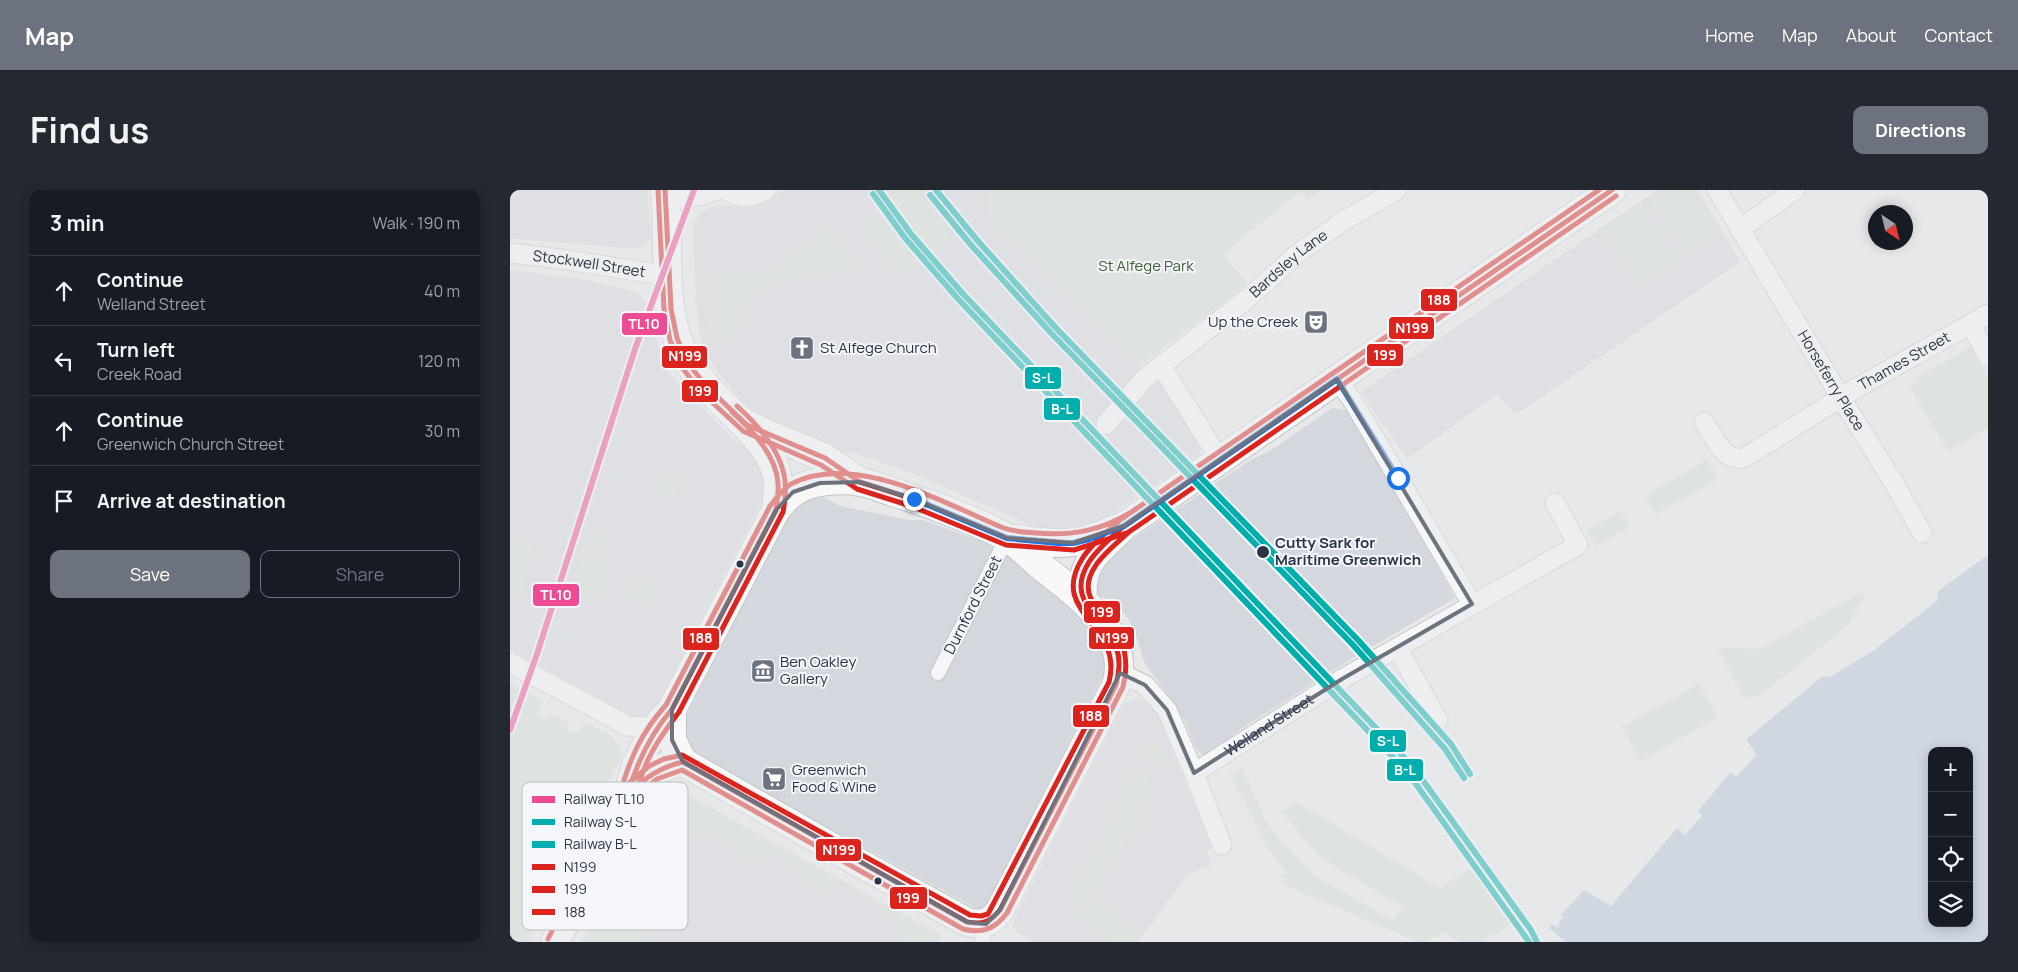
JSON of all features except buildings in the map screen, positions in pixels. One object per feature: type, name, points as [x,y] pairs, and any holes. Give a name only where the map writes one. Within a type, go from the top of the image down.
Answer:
[{"type":"main road","points":[[1083,599],[1082,584],[1084,572],[1090,560],[1124,526],[1612,190]]},
{"type":"main road","points":[[665,195],[671,309],[677,338],[687,362],[706,386],[747,425],[774,468],[778,483],[776,510]]},
{"type":"main road","points":[[747,425],[825,458],[860,482]]},
{"type":"main road","points":[[631,782],[636,765],[663,719],[776,510],[793,492],[808,484],[833,481],[860,482],[914,499],[1007,538],[1083,599],[1107,629],[1115,642],[1120,657],[1120,672],[1116,685],[1000,910],[984,933],[976,925],[961,919],[858,862],[683,762],[663,719]]},
{"type":"main road","points":[[1007,538],[1073,543],[1124,526]]},
{"type":"main road","points":[[639,782],[657,769],[683,762]]},
{"type":"main road","points":[[555,942],[561,930]]},
{"type":"street","points":[[665,195],[702,195],[719,190]]},
{"type":"street","points":[[726,190],[734,196],[742,198],[758,195],[766,190]]},
{"type":"street","name":"Bardsley Lane","points":[[1106,424],[1144,379],[1247,299],[1302,250],[1345,220],[1398,190]]},
{"type":"street","name":"Horseferry Place","points":[[1717,190],[1894,483],[1922,533]]},
{"type":"street","points":[[1740,229],[1795,190]]},
{"type":"street","name":"Stockwell Street","points":[[510,253],[669,276]]},
{"type":"street","name":"Thames Street","points":[[1704,422],[1729,457],[1744,458],[1841,398],[1988,314]]},
{"type":"street","points":[[1970,324],[1988,356]]},
{"type":"street","points":[[1166,361],[1220,460]]},
{"type":"street","points":[[1337,379],[1369,428],[1472,604]]},
{"type":"street","name":"Welland Street","points":[[1194,773],[1342,679],[1578,545],[1555,503]]},
{"type":"street","name":"Durnford Street","points":[[938,673],[1007,538]]},
{"type":"street","points":[[1397,648],[1438,720]]},
{"type":"street","points":[[510,663],[628,726],[663,719]]},
{"type":"street","points":[[1120,672],[1145,685],[1167,710],[1222,845]]},
{"type":"highlighted area","points":[[1337,379],[1472,604],[1342,679],[1194,773],[1167,710],[1145,685],[1120,673],[1000,910],[986,924],[967,922],[683,762],[672,740],[672,709],[776,510],[793,492],[820,483],[860,482],[914,499],[1007,538],[1073,543],[1124,526]]},
{"type":"shaded area","points":[[510,190],[647,190],[651,237],[646,245],[637,249],[510,238]]},
{"type":"shaded area","points":[[784,190],[987,190],[993,227],[1017,245],[1138,367],[1158,381],[1178,405],[1200,445],[1199,456],[1102,520],[1080,530],[1040,529],[912,473],[855,453],[838,452],[764,421],[740,399],[716,370],[701,342],[696,305],[693,230],[698,216],[710,207],[718,205],[750,208]]},
{"type":"shaded area","points":[[1657,190],[1697,190],[1740,262],[1515,415],[1497,394],[1407,459],[1361,392]]},
{"type":"shaded area","points":[[510,270],[586,280],[633,291],[640,295],[649,306],[662,362],[669,374],[735,441],[754,454],[767,473],[765,495],[653,714],[648,718],[636,718],[510,650]]},
{"type":"shaded area","points":[[1332,408],[1346,410],[1351,415],[1455,598],[1348,661],[1233,734],[1231,740],[1207,755],[1203,755],[1196,749],[1185,722],[1174,703],[1144,662],[1138,641],[1128,618],[1120,608],[1096,593],[1093,578],[1099,562],[1246,463],[1276,447]]},
{"type":"shaded area","points":[[818,494],[840,506],[909,520],[923,520],[978,540],[1013,556],[1041,575],[1100,639],[1106,664],[1104,674],[983,909],[977,909],[714,765],[689,749],[681,726],[794,505]]},
{"type":"shaded area","points":[[1136,699],[1149,703],[1158,715],[1212,848],[1206,851],[1212,864],[1189,874],[1137,942],[1032,942],[1014,930],[1014,919],[1121,709],[1125,703]]},
{"type":"shaded area","points":[[688,795],[941,935],[940,942],[582,942],[588,930],[688,930]]},
{"type":"green space","points":[[900,190],[918,190],[949,230],[946,235],[948,241],[929,260],[906,274],[901,270],[895,272],[863,232],[866,226],[864,220],[883,201]]},
{"type":"green space","name":"St Alfege Park","points":[[987,190],[1323,190],[1308,200],[1302,191],[1248,233],[1223,256],[1248,284],[1138,367],[1017,245],[993,227]]},
{"type":"green space","points":[[1670,190],[1692,190],[1720,232],[1686,256],[1651,203]]},
{"type":"green space","points":[[1641,203],[1680,260],[1640,287],[1601,230]]},
{"type":"green space","points":[[829,228],[861,268],[775,281],[759,289],[740,311],[747,320],[716,345],[709,324],[714,270],[755,276],[772,272]]},
{"type":"green space","points":[[1971,347],[1988,377],[1988,428],[1948,451],[1909,386],[1919,381],[1917,377]]},
{"type":"green space","points":[[1707,460],[1718,479],[1656,514],[1645,495]]},
{"type":"green space","points":[[666,471],[682,481],[671,502],[652,491]]},
{"type":"green space","points":[[1621,511],[1630,527],[1596,546],[1587,530]]},
{"type":"green space","points":[[589,531],[607,538],[597,557],[611,565],[590,602],[570,593]]},
{"type":"green space","points":[[510,534],[532,546],[521,596],[513,592],[510,597]]},
{"type":"green space","points":[[635,577],[658,587],[647,607],[625,596]]},
{"type":"green space","points":[[1862,592],[1865,596],[1847,626],[1760,696],[1744,698],[1718,649],[1761,648]]},
{"type":"green space","points":[[510,684],[543,701],[537,714],[547,719],[550,713],[569,723],[566,729],[577,734],[584,722],[605,732],[617,741],[621,753],[608,782],[522,782],[522,930],[534,930],[528,942],[510,942]]},
{"type":"green space","points":[[1699,684],[1718,717],[1641,761],[1622,727]]},
{"type":"green space","points":[[1145,742],[1164,752],[1169,763],[1161,767],[1142,757],[1147,748],[1143,745]]},
{"type":"green space","points":[[1242,767],[1265,820],[1289,850],[1312,874],[1392,920],[1404,908],[1326,861],[1303,838],[1281,810],[1295,801],[1440,888],[1484,860],[1503,893],[1526,912],[1497,935],[1494,932],[1482,942],[1460,942],[1444,932],[1427,942],[1418,942],[1288,887],[1281,876],[1286,873],[1268,848],[1230,775]]},
{"type":"green space","points":[[1131,769],[1146,777],[1150,785],[1145,787],[1149,796],[1144,798],[1140,806],[1151,834],[1135,825],[1115,859],[1112,858],[1091,899],[1142,934],[1137,942],[1116,942],[1110,936],[1107,940],[1100,935],[1103,931],[1096,926],[1093,931],[1086,926],[1089,922],[1082,917],[1079,921],[1072,917],[1082,902],[1071,897],[1077,887],[1072,884],[1074,881],[1078,883],[1084,872],[1079,870],[1081,867],[1085,869],[1091,859],[1086,856],[1088,853],[1093,855],[1098,844],[1094,842],[1095,839],[1100,841],[1105,831],[1101,828],[1102,825],[1107,827],[1112,817],[1108,815],[1109,811],[1114,813],[1119,803],[1115,800],[1116,797],[1121,799],[1126,789],[1122,787],[1124,783],[1128,785],[1133,776],[1129,773]]},
{"type":"green space","points":[[688,795],[839,879],[838,882],[831,890],[822,890],[775,853],[753,862],[722,836],[699,833],[688,840]]},
{"type":"green space","points":[[854,887],[941,935],[940,942],[903,942],[890,917],[872,902],[855,893]]},
{"type":"green space","points":[[588,930],[647,930],[643,942],[582,942]]},
{"type":"water","points":[[1988,555],[1988,942],[1566,942],[1549,928],[1552,924],[1556,927],[1559,926],[1559,922],[1563,917],[1561,915],[1584,890],[1611,906],[1677,828],[1685,835],[1702,816],[1698,811],[1731,772],[1736,777],[1756,756],[1756,753],[1747,741],[1748,738],[1823,676],[1830,677],[1873,651],[1937,601],[1938,591]]},
{"type":"rail line","name":"TL10","points":[[510,730],[537,654],[635,349],[694,190]]},
{"type":"rail line","name":"S-L","points":[[879,190],[911,234],[964,295],[1414,768],[1531,930],[1537,942]]},
{"type":"rail line","name":"S-L","points":[[936,190],[977,240],[1056,328],[1359,641],[1451,744],[1470,774]]},
{"type":"rail line","name":"B-L","points":[[873,194],[905,238],[959,300],[1408,773],[1529,942]]},
{"type":"rail line","name":"B-L","points":[[930,195],[971,245],[1051,333],[1354,646],[1445,749],[1464,778]]},
{"type":"transit line","name":"199","points":[[658,190],[664,309],[670,340],[681,366],[700,391],[743,431],[821,465],[857,489],[911,506],[1006,545],[1074,550],[1127,533],[1136,527]]},
{"type":"transit line","name":"N199","points":[[665,190],[671,309],[677,338],[687,362],[706,386],[747,425],[825,458],[860,482],[914,499],[1007,538],[1073,543],[1124,526],[1132,521]]},
{"type":"transit line","name":"188","points":[[630,782],[649,766],[664,759],[682,755],[970,915],[981,916],[988,914],[1109,682],[1111,662],[1106,646],[1080,607],[1074,593],[1074,578],[1082,559],[1090,548],[1120,520],[1599,190]]},
{"type":"transit line","name":"N199","points":[[642,782],[667,767],[683,762],[967,922],[982,923],[990,920],[1000,910],[1116,685],[1119,666],[1116,647],[1083,598],[1081,588],[1082,576],[1097,552],[1124,526],[1612,190]]},
{"type":"transit line","name":"199","points":[[653,782],[682,770],[963,929],[976,931],[988,929],[998,923],[1007,913],[1123,687],[1126,673],[1124,649],[1115,629],[1091,599],[1088,589],[1089,579],[1099,561],[1129,532],[1616,196]]},
{"type":"transit line","name":"199","points":[[640,782],[652,752],[679,712],[783,512],[785,485],[779,459],[761,430],[737,406]]},
{"type":"transit line","name":"N199","points":[[632,782],[645,749],[672,709],[776,510],[778,486],[773,463],[755,435],[732,412]]},
{"type":"transit line","name":"188","points":[[623,782],[637,748],[649,726],[666,705],[770,506],[782,491],[791,484],[815,475],[842,473],[870,477],[926,494],[1005,529],[1023,532],[1061,534],[1085,531],[1108,524],[1130,513]]},
{"type":"transit line","name":"188","points":[[548,939],[552,930]]},
{"type":"place","name":"Up the Creek","points":[[1316,322]]},
{"type":"place","name":"St Alfege Church","points":[[802,348]]},
{"type":"place","name":"Cutty Sark for Maritime Greenwich","points":[[1263,552]]},
{"type":"place","name":"Ben Oakley Gallery","points":[[763,671]]},
{"type":"place","name":"Greenwich Food & Wine","points":[[774,779]]},
{"type":"route","points":[[914,499],[1007,538],[1058,543],[1073,543],[1089,539],[1124,526],[1337,379],[1398,478]]}]
